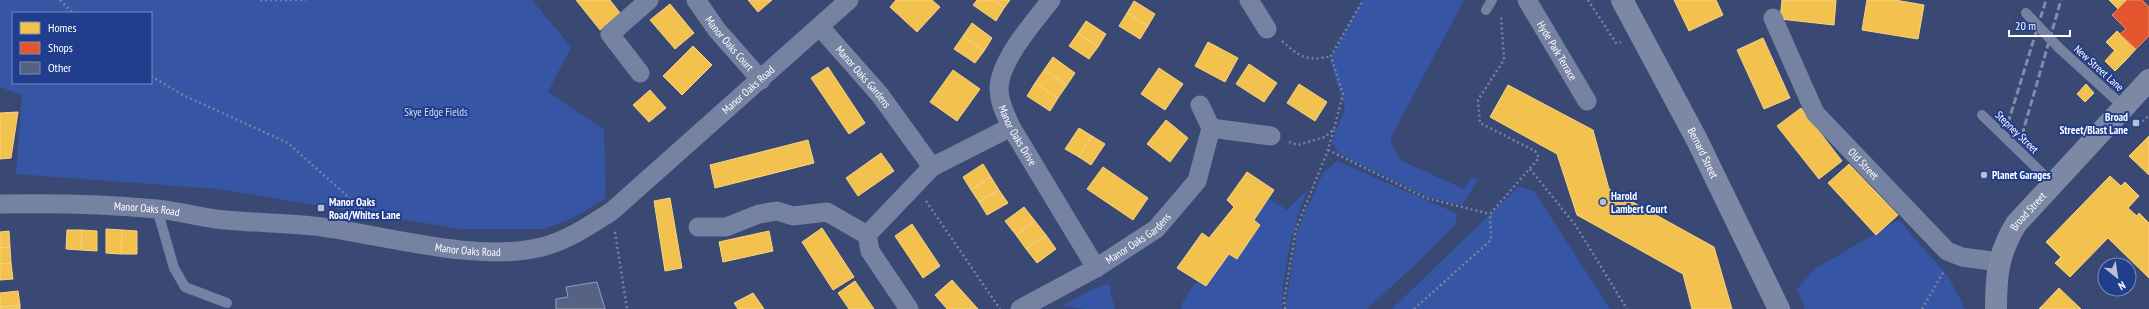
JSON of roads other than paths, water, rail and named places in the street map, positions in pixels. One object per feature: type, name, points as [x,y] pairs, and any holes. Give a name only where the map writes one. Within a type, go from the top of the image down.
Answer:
[{"type":"main road","name":"Bernard Street","points":[[1622,0],[1697,140],[1779,309]]},
{"type":"main road","name":"Broad Street","points":[[1996,309],[1996,279],[1998,262],[2008,237],[2016,224],[2052,183],[2149,80]]},
{"type":"street","points":[[640,73],[610,34],[649,0]]},
{"type":"street","name":"Manor Oaks Road","points":[[0,204],[48,203],[157,209],[223,220],[321,227],[397,241],[469,250],[503,251],[542,247],[578,232],[612,211],[849,0]]},
{"type":"street","name":"Manor Oaks Drive","points":[[1051,0],[1025,34],[1001,72],[999,89],[1003,110],[1011,127],[1096,268]]},
{"type":"street","points":[[1249,0],[1267,29]]},
{"type":"street","name":"Hyde Park Terrace","points":[[1527,0],[1587,101]]},
{"type":"street","name":"Manor Oaks Court","points":[[701,2],[717,30],[760,80]]},
{"type":"street","name":"Old Street","points":[[1773,18],[1814,113],[1940,246],[1953,255],[1998,262]]},
{"type":"street","name":"Manor Oaks Gardens","points":[[820,27],[880,95],[932,167]]},
{"type":"street","points":[[1200,105],[1211,128],[1270,136]]},
{"type":"street","points":[[867,235],[914,184],[932,167],[1011,127]]},
{"type":"street","name":"Manor Oaks Gardens","points":[[1020,309],[1096,268],[1156,229],[1197,181],[1211,128]]},
{"type":"street","points":[[698,227],[726,227],[759,214],[776,210],[793,216],[827,212],[867,235],[870,251],[909,309]]},
{"type":"lane","points":[[1486,10],[1492,0]]},
{"type":"lane","name":"New Street Lane","points":[[2026,13],[2059,48],[2124,107]]},
{"type":"lane","name":"Stepney Street","points":[[1982,115],[2052,183]]},
{"type":"lane","points":[[157,209],[174,268],[185,287],[226,303]]},
{"type":"railway","points":[[2008,123],[2046,0]]},
{"type":"railway","points":[[2022,135],[2061,0]]},
{"type":"place","name":"Broad Street/Blast Lane","points":[[2136,123]]},
{"type":"place","name":"Planet Garages","points":[[1984,175]]},
{"type":"place","name":"Harold Lambert Court","points":[[1603,202]]},
{"type":"place","name":"Manor Oaks Road/Whites Lane","points":[[321,208]]},
{"type":"park label","name":"Skye Edge Fields","points":[[436,112]]}]
